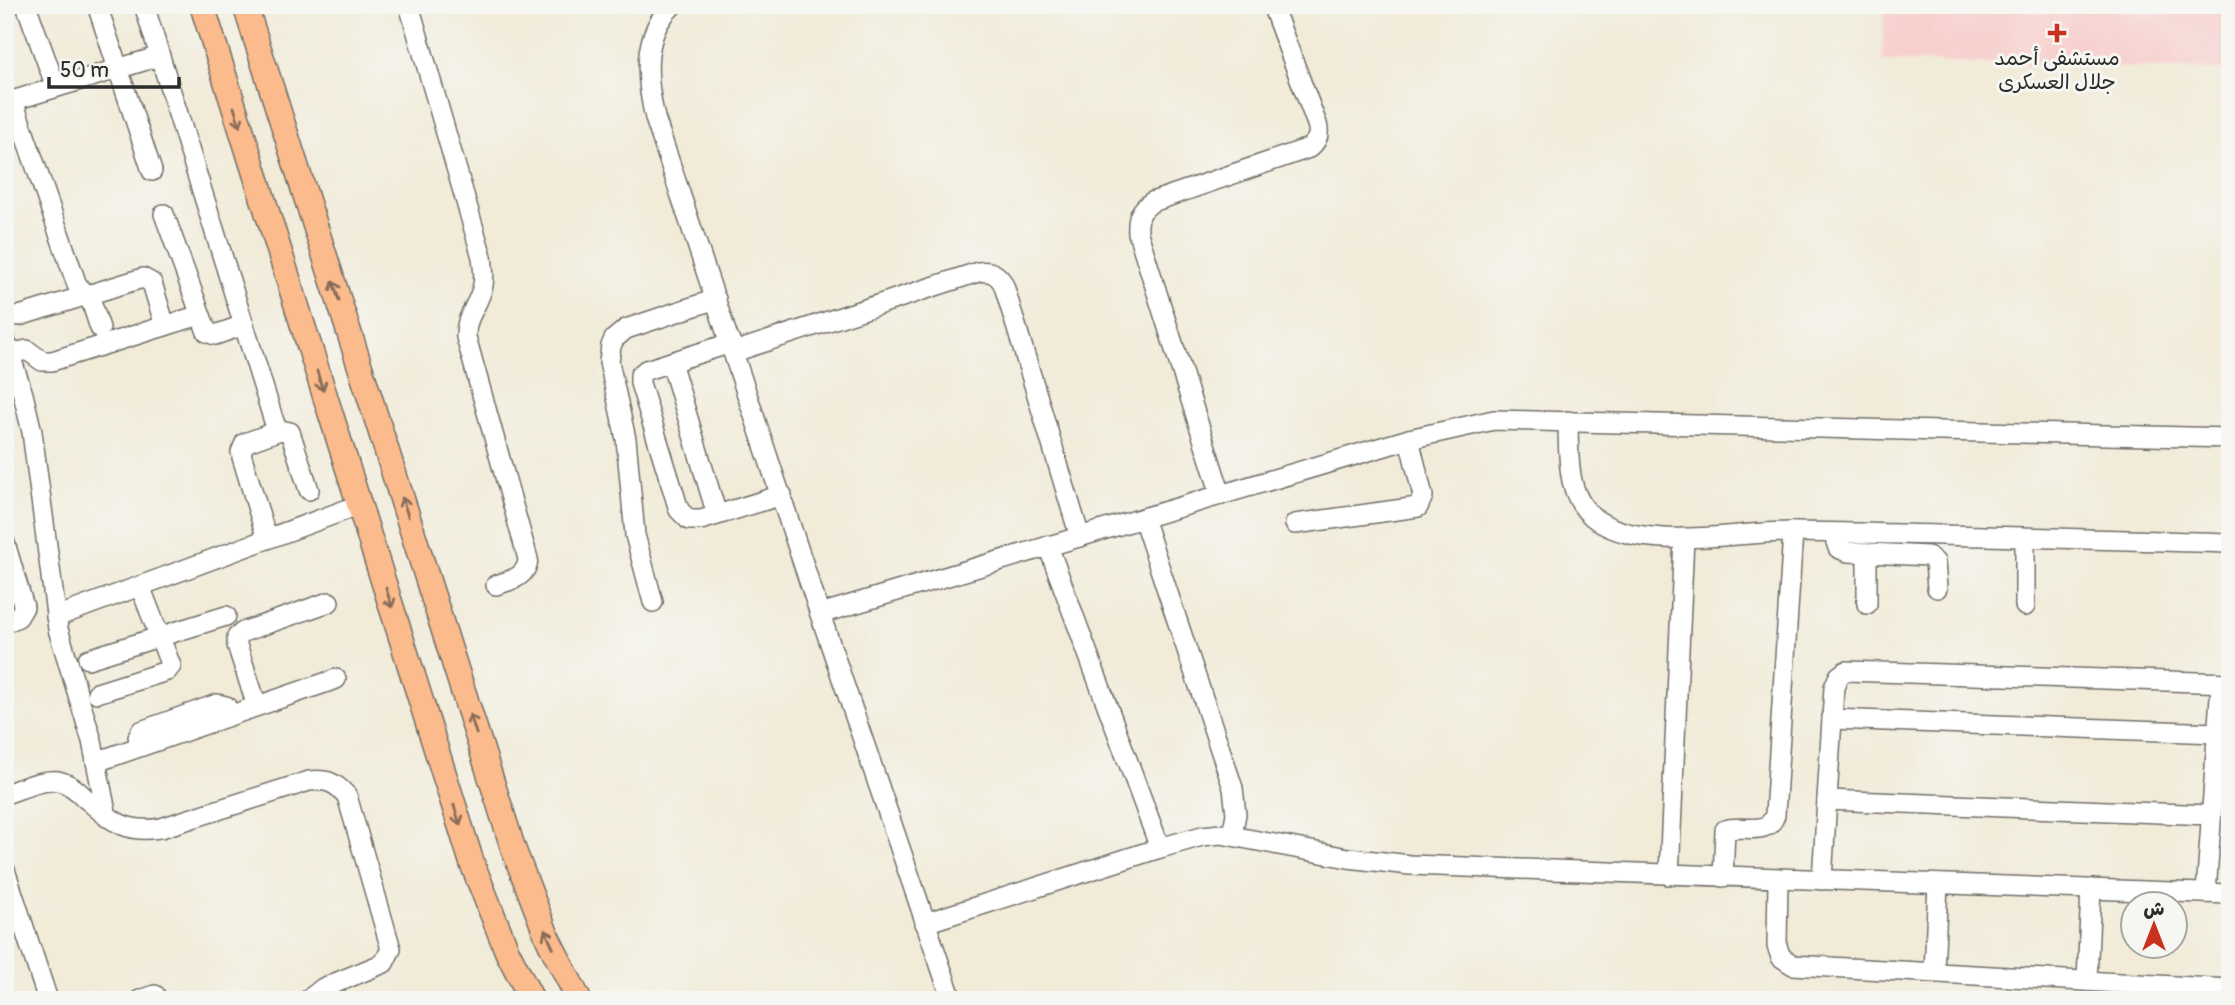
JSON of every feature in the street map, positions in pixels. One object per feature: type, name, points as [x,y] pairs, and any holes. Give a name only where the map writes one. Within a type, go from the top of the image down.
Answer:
[{"type":"main road","points":[[202,5],[472,863],[507,950],[532,1000]]},
{"type":"main road","points":[[246,5],[513,848],[548,939],[579,1000]]},
{"type":"lane","points":[[26,5],[56,87]]},
{"type":"lane","points":[[97,5],[152,171]]},
{"type":"lane","points":[[144,5],[277,431]]},
{"type":"lane","points":[[409,5],[482,257],[484,283],[465,326],[466,337],[528,559],[527,569],[523,574],[496,585]]},
{"type":"lane","points":[[673,5],[657,25],[651,41],[649,92],[655,118],[952,1000]]},
{"type":"lane","points":[[1221,495],[1137,223],[1144,207],[1152,202],[1315,144],[1319,130],[1272,5]]},
{"type":"lane","points":[[100,328],[92,302],[77,285],[9,102],[160,56]]},
{"type":"lane","points":[[164,214],[204,328],[215,335],[244,325]]},
{"type":"lane","points":[[782,495],[717,515],[689,520],[682,514],[640,376],[646,370],[671,362],[732,347],[978,272],[996,274],[1004,286],[1080,537]]},
{"type":"lane","points":[[19,316],[138,279],[147,279],[152,283],[165,326]]},
{"type":"lane","points":[[653,603],[635,535],[626,439],[609,354],[614,339],[626,329],[716,299]]},
{"type":"lane","points":[[107,817],[90,732],[61,642],[32,432],[8,347],[27,350],[42,361],[52,361],[200,315]]},
{"type":"lane","points":[[671,362],[717,515]]},
{"type":"lane","points":[[820,614],[1409,439],[1494,420],[2230,438]]},
{"type":"lane","points":[[1568,421],[1569,464],[1578,501],[1601,523],[1618,530],[1659,538],[1793,532],[2230,543]]},
{"type":"lane","points":[[267,538],[242,452],[245,443],[287,430],[292,434],[309,490]]},
{"type":"lane","points":[[1295,524],[1418,507],[1423,496],[1409,439]]},
{"type":"lane","points":[[56,617],[359,505]]},
{"type":"lane","points":[[1143,518],[1233,788],[1236,814],[1232,835]]},
{"type":"lane","points":[[1723,877],[1726,830],[1765,828],[1772,823],[1774,815],[1793,532]]},
{"type":"lane","points":[[1833,533],[1834,543],[1842,551],[1928,556],[1935,562],[1937,588]]},
{"type":"lane","points":[[1669,875],[1684,538]]},
{"type":"lane","points":[[2025,538],[2025,606]]},
{"type":"lane","points":[[5,543],[24,607],[18,617],[5,622]]},
{"type":"lane","points":[[1048,546],[1160,848]]},
{"type":"lane","points":[[1867,553],[1867,604]]},
{"type":"lane","points":[[97,693],[170,669],[171,663],[140,586]]},
{"type":"lane","points":[[257,706],[237,645],[237,637],[243,632],[329,602]]},
{"type":"lane","points":[[88,659],[226,616]]},
{"type":"lane","points":[[1822,880],[1836,681],[1846,671],[1854,669],[2225,683],[2217,733],[2206,893]]},
{"type":"lane","points":[[96,762],[141,746],[138,737],[141,731],[223,705],[229,715],[336,678]]},
{"type":"lane","points":[[1832,719],[2217,733]]},
{"type":"lane","points":[[5,794],[41,782],[58,781],[75,788],[107,817],[131,829],[144,831],[309,781],[325,779],[337,784],[347,796],[391,949],[384,963],[323,988],[308,1000]]},
{"type":"lane","points":[[1827,800],[2211,815]]},
{"type":"lane","points":[[925,923],[1160,848],[1202,836],[1232,835],[1385,863],[2230,894]]},
{"type":"lane","points":[[5,870],[48,1000]]},
{"type":"lane","points":[[1778,879],[1778,952],[1793,965],[2230,989]]},
{"type":"lane","points":[[1934,972],[1938,884]]},
{"type":"lane","points":[[2087,981],[2091,889]]},
{"type":"shaded area","name":"مستشفى أحمد جلال العسكرى","points":[[1884,5],[2230,5],[2230,70],[1882,61]]},
{"type":"place","name":"مستشفى أحمد جلال العسكرى","points":[[2057,33]]}]
